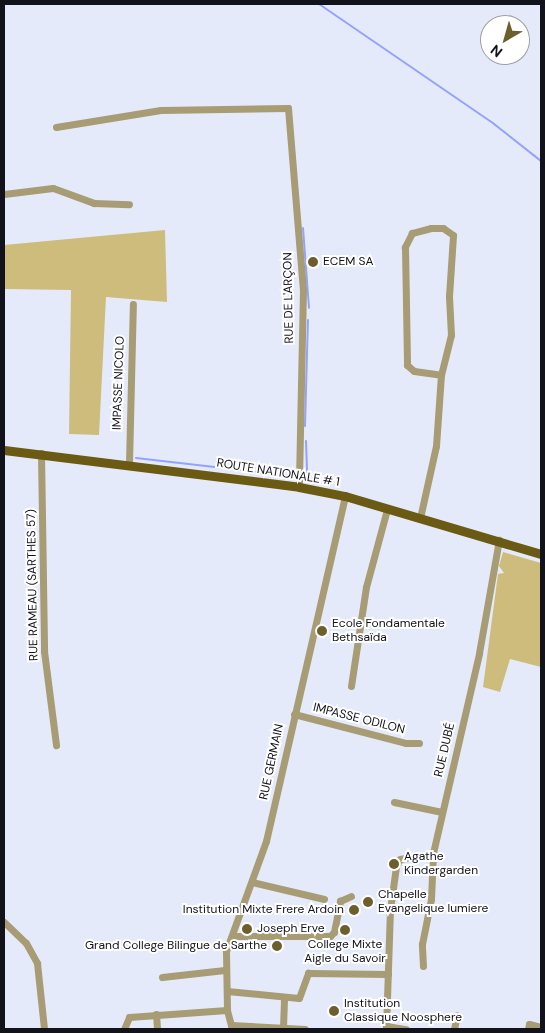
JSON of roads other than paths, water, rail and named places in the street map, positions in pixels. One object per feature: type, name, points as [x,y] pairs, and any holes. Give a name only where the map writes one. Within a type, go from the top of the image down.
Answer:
[{"type":"main road","name":"ROUTE NATIONALE # 1","points":[[4,450],[129,463],[299,487],[345,496],[499,540],[541,554]]},
{"type":"street","name":"RUE DE L'ARÇON","points":[[56,127],[161,110],[288,108],[303,289],[299,487]]},
{"type":"street","points":[[4,194],[53,188],[94,203],[129,204]]},
{"type":"street","points":[[420,518],[436,446],[441,375],[451,335],[449,296],[454,244],[453,235],[449,231],[431,228],[412,233],[406,240],[407,365],[414,371],[441,375]]},
{"type":"street","name":"IMPASSE NICOLO","points":[[129,463],[133,304]]},
{"type":"street","name":"RUE RAMEAU (SARTHES 57)","points":[[40,453],[44,651],[56,745]]},
{"type":"street","name":"RUE GERMAIN","points":[[231,1027],[227,1010],[226,951],[252,882],[273,814],[294,714],[345,496]]},
{"type":"street","points":[[351,686],[366,587],[387,508]]},
{"type":"street","name":"RUE DUBÉ","points":[[423,966],[422,944],[432,899],[433,854],[479,652],[499,540]]},
{"type":"street","name":"IMPASSE ODILON","points":[[294,714],[406,744],[419,743]]},
{"type":"street","points":[[394,802],[442,812]]},
{"type":"street","points":[[406,1029],[386,1027],[392,896],[397,862],[433,854]]},
{"type":"street","points":[[252,882],[324,899]]},
{"type":"street","points":[[232,936],[330,936],[334,932],[340,900],[351,896]]},
{"type":"street","points":[[4,922],[26,943],[37,963],[44,1029]]},
{"type":"street","points":[[162,977],[225,970]]},
{"type":"street","points":[[227,991],[299,998],[308,973],[388,974]]},
{"type":"street","points":[[283,1028],[284,997]]},
{"type":"street","points":[[124,1029],[126,1019],[156,1014],[227,1010]]},
{"type":"street","points":[[156,1014],[157,1029]]},
{"type":"street","points":[[454,1029],[457,1015]]},
{"type":"street","points":[[231,1027],[304,1029]]},
{"type":"street","points":[[529,1027],[541,1027]]},
{"type":"waterway","points":[[319,4],[494,124],[541,161]]},
{"type":"waterway","points":[[303,228],[309,308]]},
{"type":"waterway","points":[[305,426],[308,320]]},
{"type":"waterway","points":[[306,441],[307,478]]},
{"type":"waterway","points":[[136,458],[223,468]]},
{"type":"waterway","points":[[235,469],[297,477]]},
{"type":"place","name":"ECEM SA","points":[[313,262]]},
{"type":"place","name":"Ecole Fondamentale Bethsaïda","points":[[322,631]]},
{"type":"place","name":"Agathe Kindergarden","points":[[394,864]]},
{"type":"place","name":"Chapelle Evangelique lumiere","points":[[368,902]]},
{"type":"place","name":"Institution Mixte Frere Ardoin","points":[[354,910]]},
{"type":"place","name":"Joseph Erve","points":[[247,929]]},
{"type":"place","name":"College Mixte Aigle du Savoir","points":[[345,930]]},
{"type":"place","name":"Grand College Bilingue de Sarthe","points":[[277,946]]},
{"type":"place","name":"Institution Classique Noosphere","points":[[334,1011]]}]
